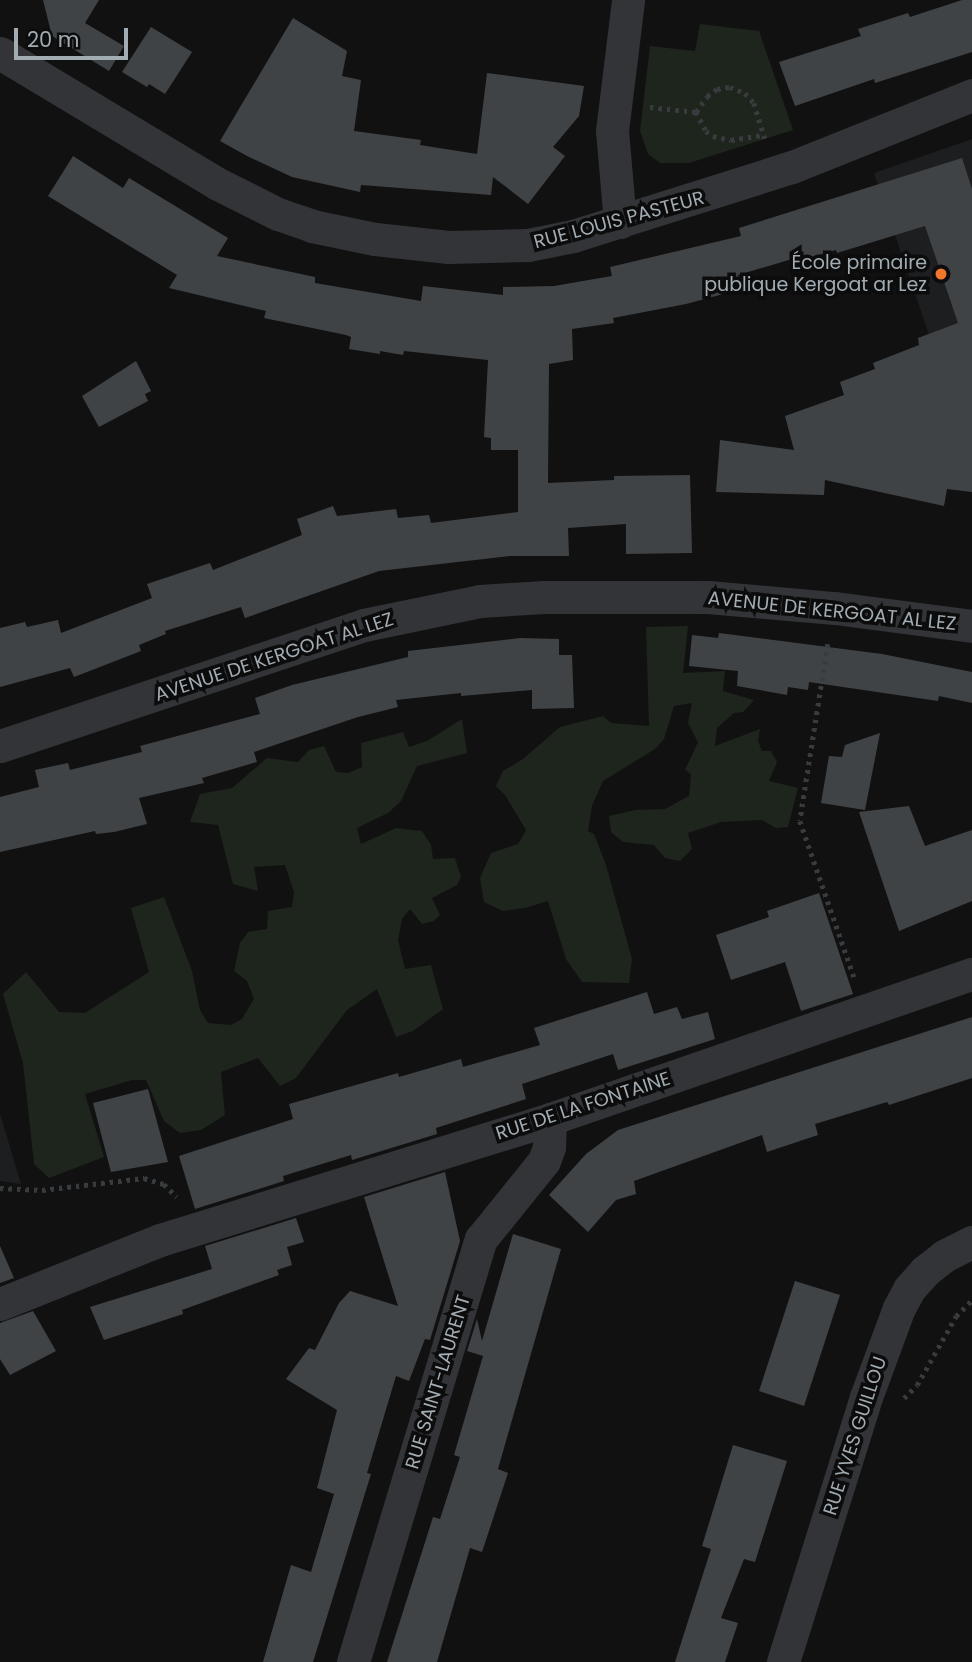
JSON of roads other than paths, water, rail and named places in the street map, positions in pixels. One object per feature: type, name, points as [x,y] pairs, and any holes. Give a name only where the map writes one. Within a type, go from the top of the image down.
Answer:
[{"type":"street","points":[[620,222],[612,155],[614,103],[628,0]]},
{"type":"street","name":"RUE LOUIS PASTEUR","points":[[0,53],[216,183],[278,214],[312,226],[405,245],[489,247],[573,236],[792,167],[972,95]]},
{"type":"street","name":"AVENUE DE KERGOAT AL LEZ","points":[[0,746],[354,628],[448,606],[544,597],[708,597],[835,608],[972,626]]},
{"type":"street","name":"RUE DE LA FONTAINE","points":[[0,1304],[191,1230],[550,1119],[972,974]]},
{"type":"street","name":"RUE SAINT-LAURENT","points":[[353,1662],[481,1239],[544,1161],[549,1147],[550,1119]]},
{"type":"street","name":"RUE YVES GUILLOU","points":[[783,1662],[889,1331],[909,1289],[944,1256],[972,1242]]},
{"type":"place","name":"École primaire publique Kergoat ar Lez","points":[[941,274]]}]
